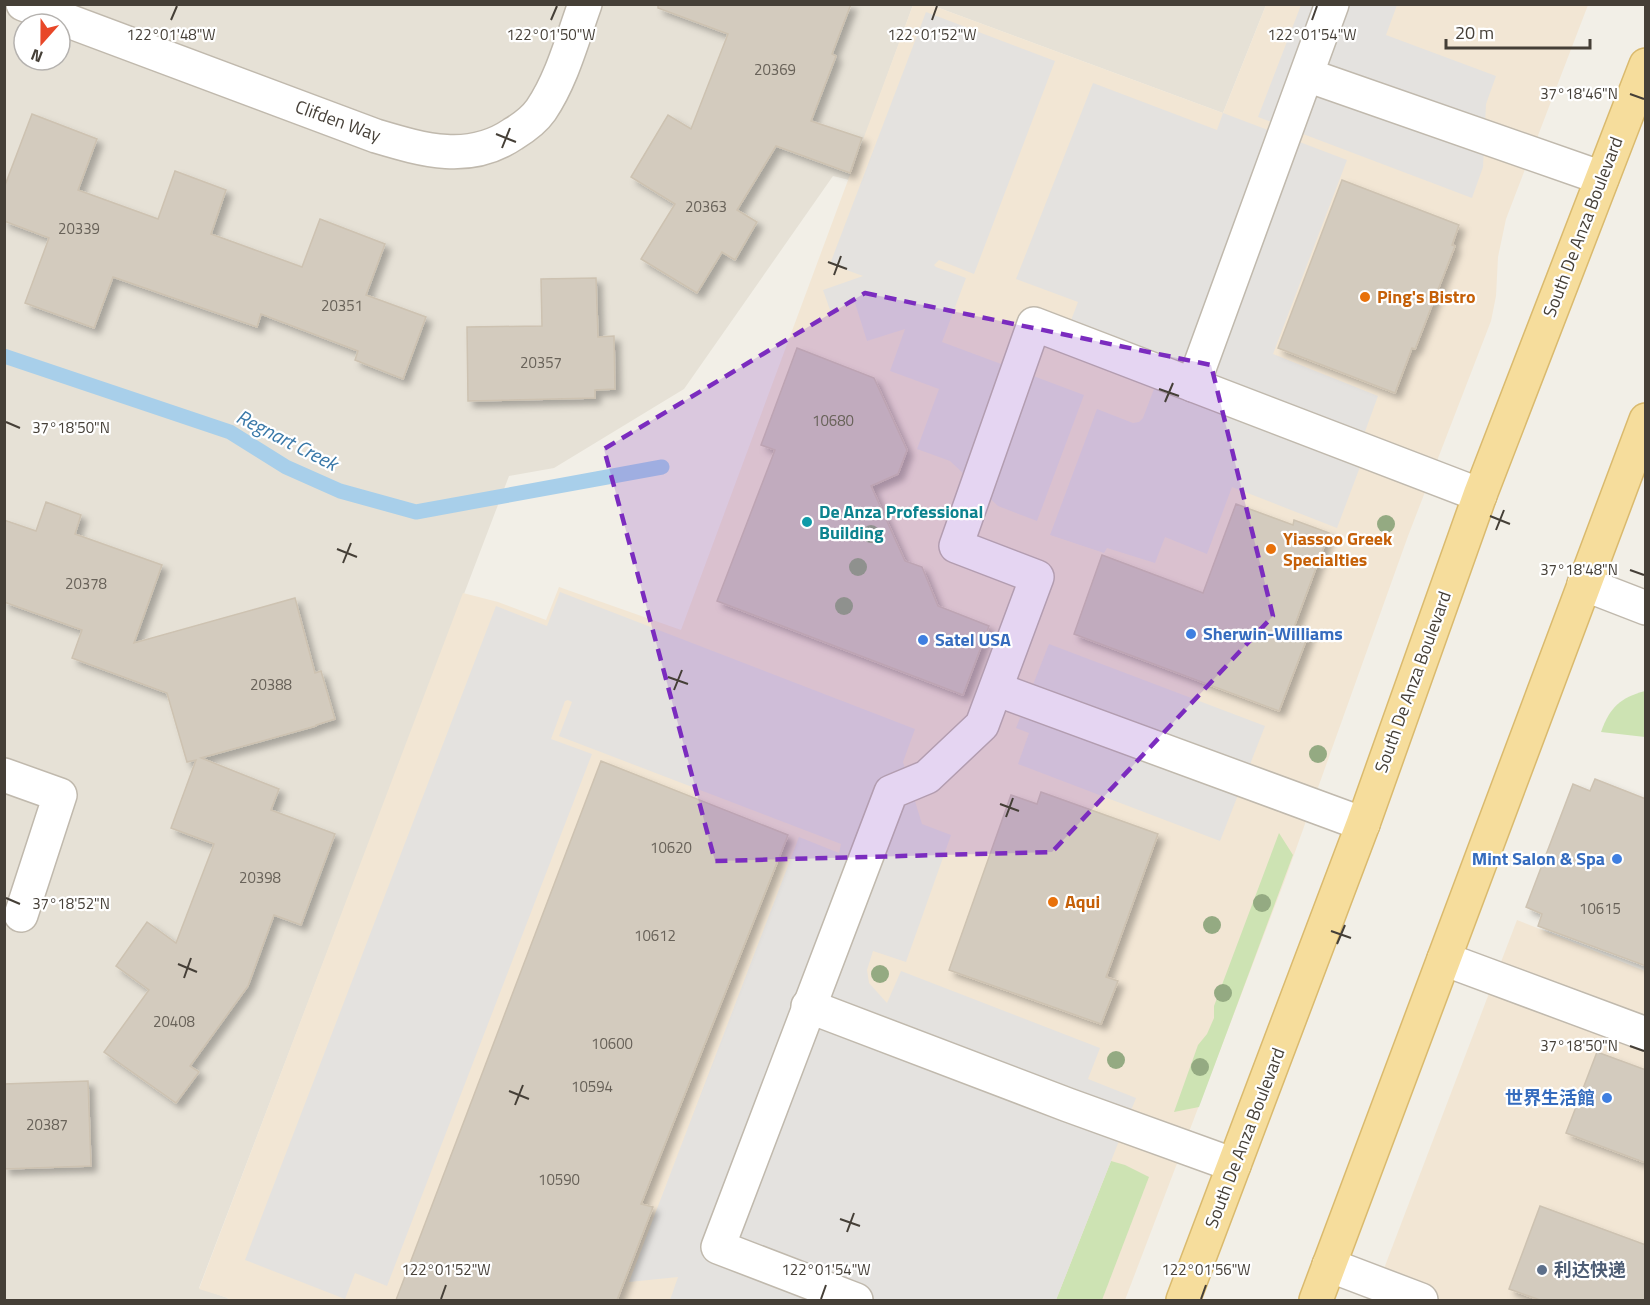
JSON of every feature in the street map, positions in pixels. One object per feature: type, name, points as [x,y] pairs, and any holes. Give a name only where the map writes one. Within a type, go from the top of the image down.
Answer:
[{"type":"main road","name":"South De Anza Boulevard","points":[[1183,1300],[1363,824],[1480,495],[1646,65]]},
{"type":"main road","points":[[1316,1300],[1646,420]]},
{"type":"street","name":"Clifden Way","points":[[23,4],[376,136],[444,153],[471,151],[501,142],[523,128],[540,112],[555,84],[585,4]]},
{"type":"street","points":[[1193,385],[1332,4]]},
{"type":"street","points":[[1307,75],[1602,178]]},
{"type":"street","points":[[856,1300],[718,1246],[891,792],[927,777],[982,725],[1037,577],[956,546],[1034,324],[1480,495]]},
{"type":"street","points":[[1584,584],[1646,608]]},
{"type":"street","points":[[996,689],[1363,824]]},
{"type":"street","points":[[4,774],[60,795],[21,915]]},
{"type":"street","points":[[1444,959],[1646,1034]]},
{"type":"street","points":[[808,1006],[1234,1166]]},
{"type":"street","points":[[1329,1265],[1421,1300]]},
{"type":"highlighted area","points":[[865,293],[1211,365],[1273,616],[1052,852],[715,861],[604,449]]},
{"type":"shaded area","points":[[5,5],[913,5],[849,180],[833,176],[684,389],[554,468],[509,476],[199,1288],[228,1298],[227,1300],[5,1300]]},
{"type":"shaded area","points":[[913,5],[931,5],[1223,113],[1266,5],[1588,5],[1506,219],[1498,257],[1496,296],[1491,321],[1408,536],[1286,877],[1125,1300],[227,1300],[228,1298],[199,1289],[463,593],[498,602],[546,620],[559,587],[681,630]]},
{"type":"shaded area","points":[[931,5],[1266,5],[1223,113]]},
{"type":"shaded area","points":[[1301,5],[1397,5],[1386,35],[1496,76],[1486,104],[1483,167],[1472,198],[1258,117]]},
{"type":"shaded area","points":[[926,12],[1055,61],[974,274],[939,260],[934,265],[966,278],[942,342],[1084,395],[1037,521],[998,506],[950,461],[917,449],[939,389],[890,371],[905,329],[867,341],[855,303],[830,310],[823,290],[863,276],[830,264]]},
{"type":"shaded area","points":[[1093,83],[1217,130],[1223,113],[1347,160],[1273,354],[1378,396],[1359,448],[1366,451],[1337,528],[1232,487],[1207,554],[1165,537],[1155,563],[1107,548],[1104,553],[1050,535],[1097,409],[1133,423],[1139,422],[1143,418],[1160,373],[1065,336],[1078,302],[1016,279]]},
{"type":"shaded area","points":[[560,592],[915,729],[903,762],[922,824],[951,835],[906,962],[873,951],[867,970],[869,983],[887,1003],[901,971],[1100,1048],[1088,1079],[1136,1098],[1056,1300],[670,1300],[678,1277],[629,1282],[799,837],[839,853],[841,844],[559,736],[572,702],[568,700],[565,701],[551,739],[592,754],[387,1286],[355,1273],[345,1299],[245,1260],[496,606],[547,626]]},
{"type":"shaded area","points":[[1049,644],[1265,726],[1220,841],[1018,764],[1029,733],[1016,728]]},
{"type":"shaded area","points":[[1517,920],[1645,971],[1645,1300],[1372,1300]]},
{"type":"green space","points":[[1645,691],[1645,737],[1601,732],[1608,716],[1622,700]]},
{"type":"green space","points":[[1279,833],[1293,855],[1199,1107],[1174,1112],[1198,1045],[1207,1034],[1214,1018],[1214,1006]]},
{"type":"green space","points":[[1111,1161],[1149,1177],[1102,1300],[1056,1300]]},
{"type":"building","points":[[658,4],[851,4],[832,54],[836,56],[811,121],[862,138],[850,173],[776,146],[737,210],[757,222],[735,260],[722,252],[697,293],[641,259],[675,204],[631,177],[668,115],[691,129],[728,34],[658,8]]},
{"type":"building","points":[[32,114],[97,139],[78,190],[158,219],[175,171],[226,190],[211,234],[302,267],[320,219],[385,244],[366,295],[426,317],[403,379],[355,360],[358,351],[261,314],[257,327],[113,277],[94,328],[25,303],[49,238],[4,221],[4,188]]},
{"type":"building","name":"Ping's Bistro","points":[[1342,180],[1459,225],[1452,245],[1455,246],[1415,349],[1412,348],[1395,393],[1278,348]]},
{"type":"building","points":[[596,278],[598,337],[614,336],[615,389],[595,390],[595,398],[468,401],[467,327],[542,326],[541,279]]},
{"type":"building","name":"De Anza Professional Building","points":[[797,348],[874,378],[907,450],[898,474],[871,486],[905,561],[922,567],[938,606],[989,626],[963,695],[717,601],[775,450],[761,445]]},
{"type":"building","points":[[46,502],[81,515],[75,534],[162,565],[134,643],[295,598],[315,673],[321,671],[335,719],[201,758],[279,789],[271,810],[335,834],[301,925],[274,915],[248,986],[190,1066],[199,1072],[176,1103],[104,1052],[149,990],[116,966],[147,922],[176,943],[214,844],[171,828],[196,760],[187,762],[167,693],[72,658],[82,630],[4,602],[4,520],[36,531]]},
{"type":"building","name":"Sherwin-Williams","points":[[1236,504],[1293,525],[1294,520],[1329,533],[1294,627],[1309,633],[1279,711],[1074,634],[1102,555],[1203,593]]},
{"type":"building","points":[[601,761],[788,835],[641,1204],[653,1207],[617,1300],[396,1300]]},
{"type":"building","points":[[1595,779],[1646,799],[1646,966],[1538,926],[1542,914],[1526,907],[1573,784],[1590,791]]},
{"type":"building","name":"Aqui","points":[[1041,792],[1158,834],[1106,977],[1118,981],[1101,1024],[949,970],[1011,795],[1037,804]]},
{"type":"building","points":[[1597,1052],[1646,1070],[1646,1163],[1566,1133]]},
{"type":"building","points":[[88,1081],[91,1166],[4,1169],[4,1084]]},
{"type":"building","points":[[1540,1206],[1646,1245],[1646,1300],[1540,1300],[1509,1289]]},
{"type":"waterway","name":"Regnart Creek","points":[[4,356],[230,432],[286,467],[340,491],[416,512],[662,467]]},
{"type":"place","name":"Ping's Bistro","points":[[1365,297]]},
{"type":"place","name":"De Anza Professional Building","points":[[807,522]]},
{"type":"place","name":"Yiassoo Greek Specialties","points":[[1271,549]]},
{"type":"place","name":"Sherwin-Williams","points":[[1191,634]]},
{"type":"place","name":"Satel USA","points":[[923,640]]},
{"type":"place","name":"Mint Salon & Spa","points":[[1617,859]]},
{"type":"place","name":"Aqui","points":[[1053,902]]},
{"type":"place","name":"世界生活館","points":[[1607,1098]]},
{"type":"place","name":"利达快递","points":[[1542,1270]]}]
